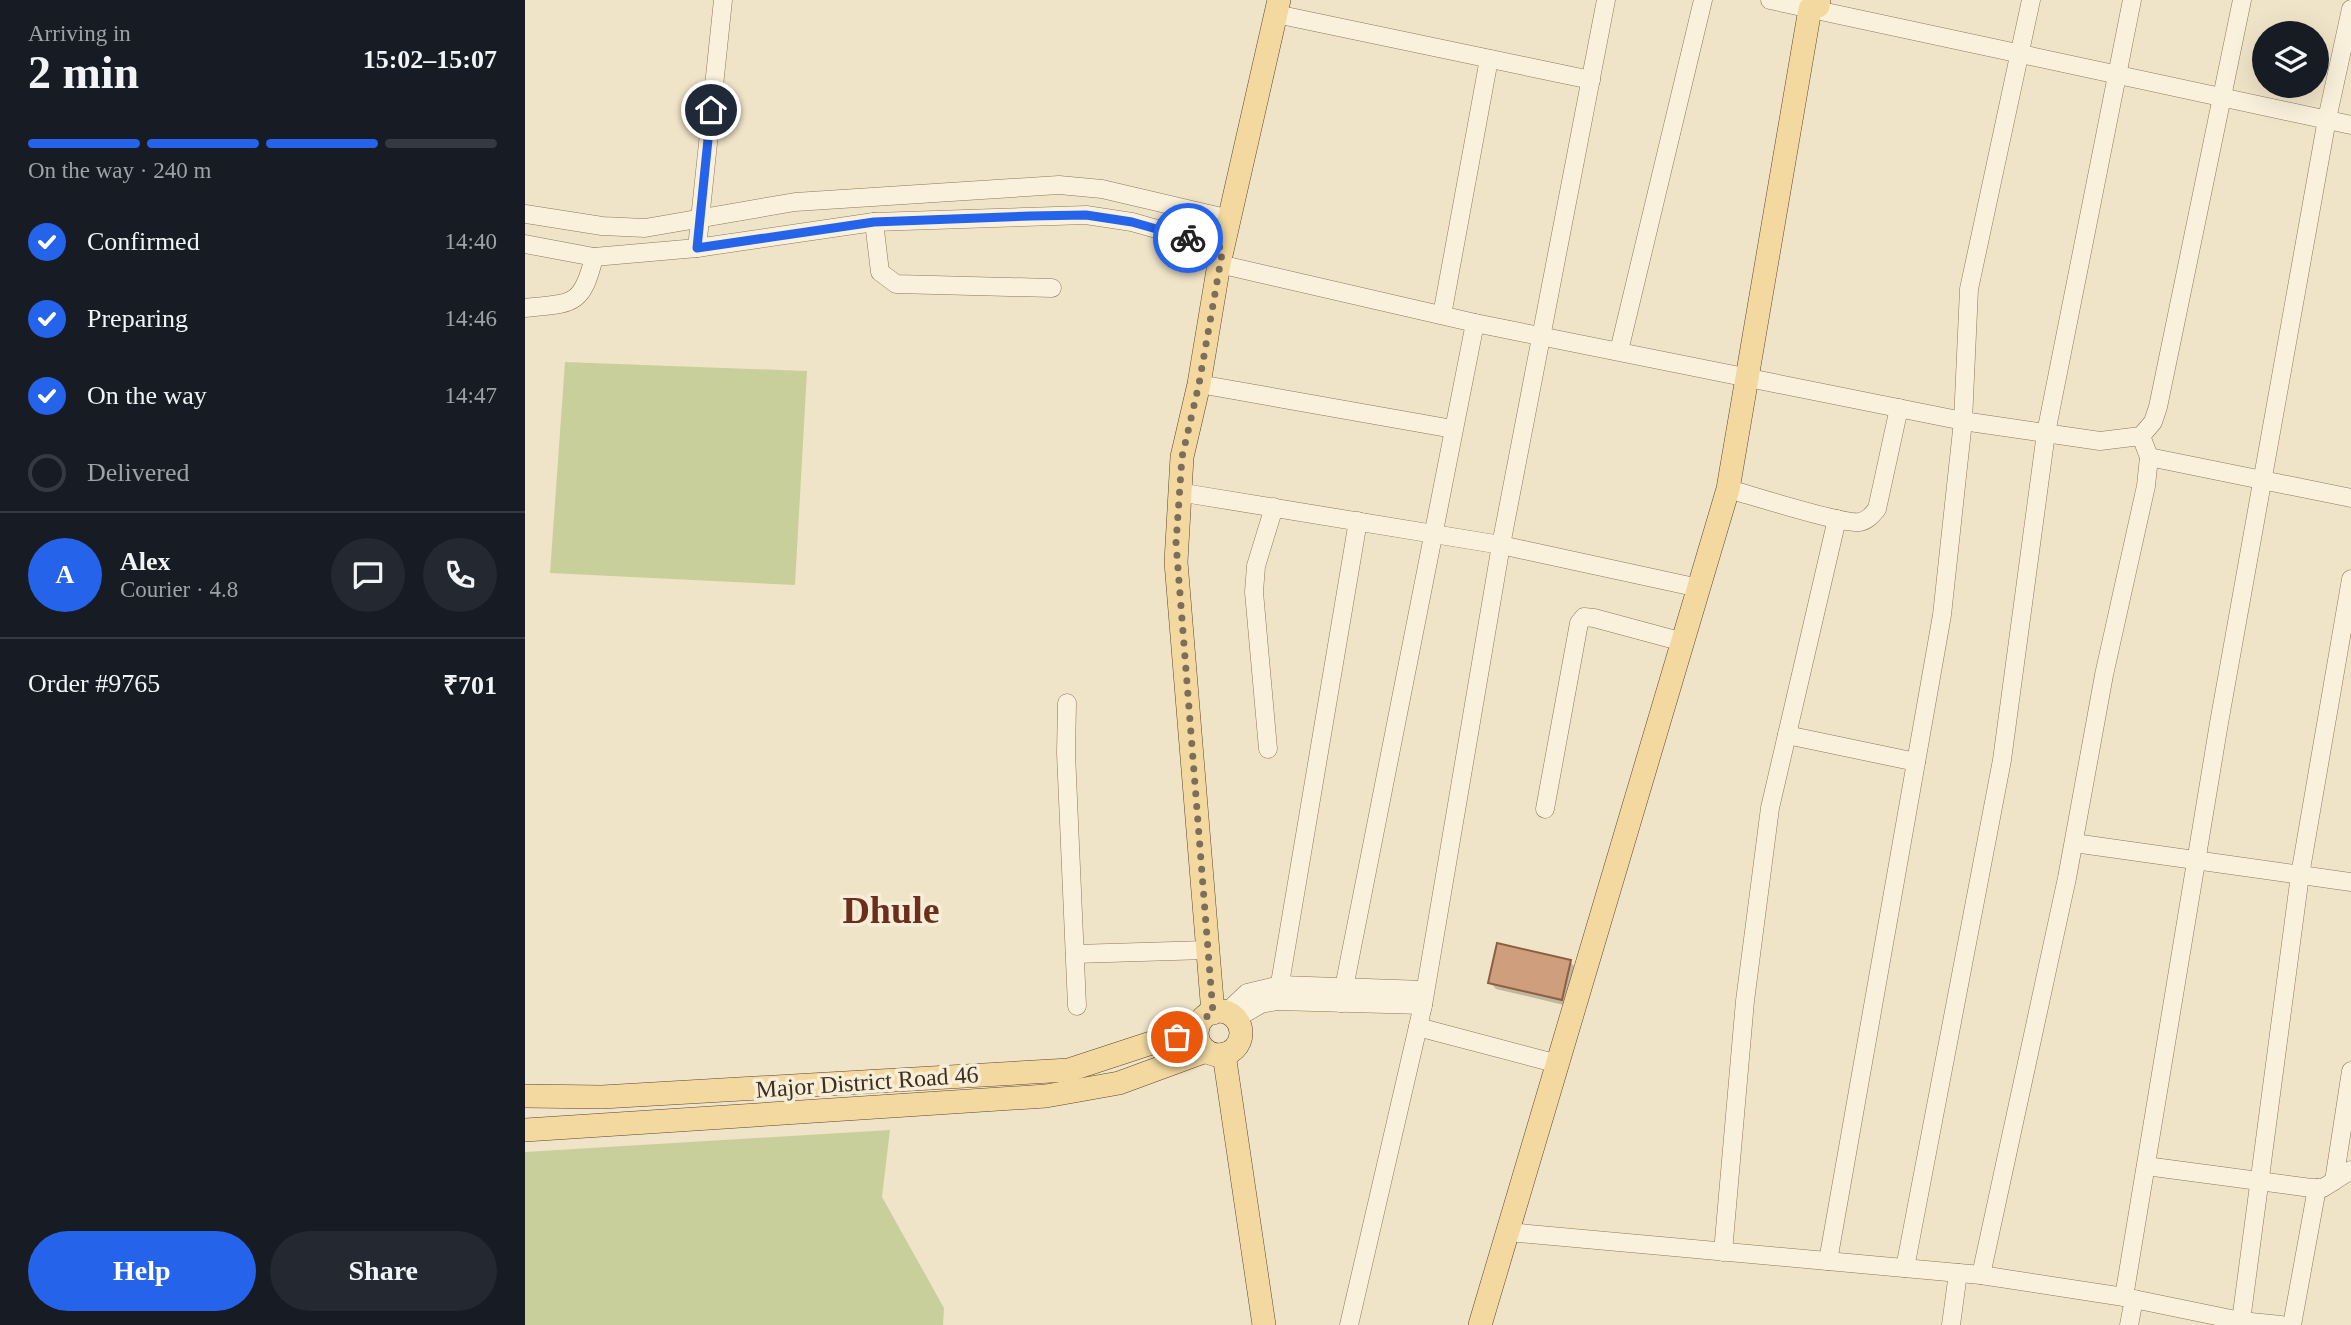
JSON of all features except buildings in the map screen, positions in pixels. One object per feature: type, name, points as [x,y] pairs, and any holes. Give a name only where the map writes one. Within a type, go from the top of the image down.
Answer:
[{"type":"main road","points":[[1480,1325],[1728,489],[1815,4]]},
{"type":"main road","points":[[1218,1018],[1240,1029],[1240,1040],[1234,1049],[1215,1053],[1200,1045],[1218,1018],[1207,950],[1176,562],[1178,492],[1182,457],[1199,384],[1221,256],[1278,7]]},
{"type":"main road","name":"Major District Road 46","points":[[525,1096],[602,1097],[1069,1070],[1218,1018]]},
{"type":"main road","points":[[1215,1053],[1264,1325]]},
{"type":"main road","name":"Major District Road 46","points":[[525,1130],[1046,1096],[1119,1083],[1215,1053]]},
{"type":"street","points":[[697,248],[723,0]]},
{"type":"street","points":[[1349,1325],[1424,997],[1501,545],[1606,0]]},
{"type":"street","points":[[1619,351],[1703,0]]},
{"type":"street","points":[[1770,0],[1815,4],[2021,54],[2351,125]]},
{"type":"street","points":[[1828,1261],[1942,615],[1963,421],[1969,289],[2031,0]]},
{"type":"street","points":[[1905,1268],[2002,760],[2046,433],[2132,0]]},
{"type":"street","points":[[525,244],[594,257],[697,248],[874,222],[1086,215],[1132,222],[1221,256],[1475,323],[1963,421],[2100,441],[2141,436],[2153,422],[2158,407],[2242,0]]},
{"type":"street","points":[[1278,7],[1489,59],[1591,80]]},
{"type":"street","points":[[2129,1325],[2129,1298],[2146,1166],[2196,860],[2327,120],[2351,9]]},
{"type":"street","points":[[1442,315],[1489,59]]},
{"type":"street","points":[[525,215],[603,226],[645,228],[795,202],[1059,185],[1102,189],[1230,219]]},
{"type":"street","points":[[874,222],[880,272],[895,284],[1052,288]]},
{"type":"street","points":[[525,308],[558,305],[576,299],[587,286],[594,257]]},
{"type":"street","points":[[1341,1003],[1342,985],[1475,323]]},
{"type":"street","points":[[1199,384],[1453,429]]},
{"type":"street","points":[[1728,489],[1837,519],[1858,523],[1868,519],[1877,509],[1899,408]]},
{"type":"street","points":[[1981,1275],[2074,843],[2104,675],[2146,486],[2149,457],[2141,436]]},
{"type":"street","points":[[2149,457],[2351,498]]},
{"type":"street","points":[[1178,492],[1501,545],[1699,589]]},
{"type":"street","points":[[1268,749],[1254,592],[1256,566],[1274,507]]},
{"type":"street","points":[[1723,1252],[1752,936],[1770,808],[1837,519]]},
{"type":"street","points":[[1279,993],[1358,521]]},
{"type":"street","points":[[2241,1321],[2300,875],[2351,579]]},
{"type":"street","points":[[1545,809],[1579,623],[1584,617],[1594,618],[1683,642]]},
{"type":"street","points":[[1067,703],[1066,753],[1077,1006]]},
{"type":"street","points":[[1787,735],[1916,762]]},
{"type":"street","points":[[2074,843],[2351,882]]},
{"type":"street","points":[[1075,954],[1207,950]]},
{"type":"street","points":[[1218,1018],[1248,1009],[1279,993],[1342,985],[1424,997]]},
{"type":"street","points":[[1279,993],[1341,1003],[1424,997]]},
{"type":"street","points":[[1418,1027],[1558,1064]]},
{"type":"street","points":[[2334,1181],[2351,1071]]},
{"type":"street","points":[[2146,1166],[2317,1188],[2351,1170]]},
{"type":"street","points":[[2292,1325],[2317,1188]]},
{"type":"street","points":[[1508,1232],[1981,1275],[2129,1298],[2241,1321],[2281,1325]]},
{"type":"street","points":[[1951,1325],[1958,1273]]},
{"type":"green space","points":[[565,362],[807,371],[795,585],[550,573]]},
{"type":"green space","points":[[890,1130],[882,1197],[944,1308],[943,1325],[525,1325],[525,1152]]},
{"type":"way so far","points":[[1177,1037],[1197,1028],[1201,1020],[1213,1013],[1176,543],[1182,457],[1199,384],[1223,248],[1188,238]]},
{"type":"district","name":"Dhule","points":[[891,910]]},
{"type":"route","points":[[711,110],[697,248],[874,222],[1030,216],[1086,215],[1132,222],[1188,238]]}]
